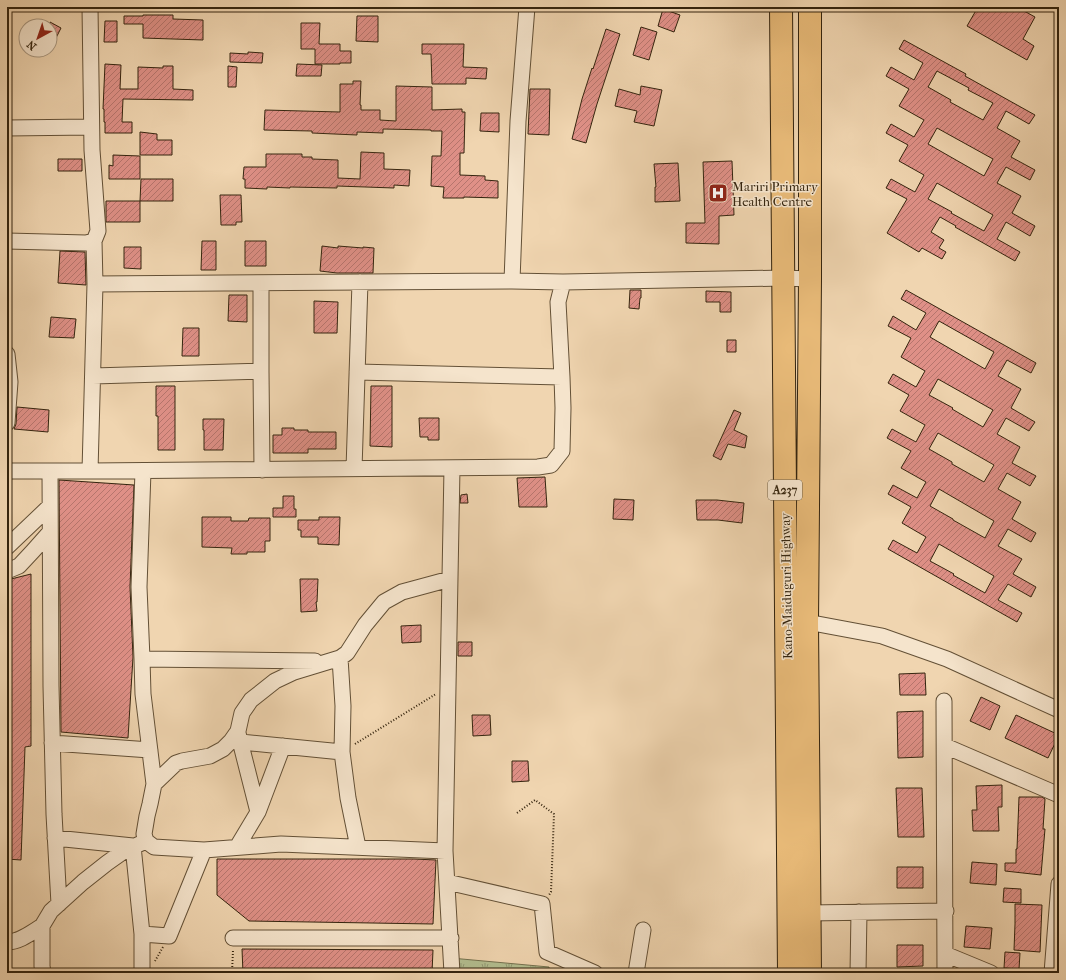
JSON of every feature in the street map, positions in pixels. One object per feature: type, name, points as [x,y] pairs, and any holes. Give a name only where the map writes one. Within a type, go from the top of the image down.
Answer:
[{"type":"highway","name":"Kano-Maiduguri Highway","points":[[781,7],[789,973]]},
{"type":"highway","name":"Kano-Maiduguri Highway","points":[[810,7],[810,279],[806,622],[810,973]]},
{"type":"street","points":[[90,7],[91,127],[98,231],[94,241],[95,284],[90,471]]},
{"type":"street","points":[[512,281],[518,121],[527,7]]},
{"type":"street","points":[[7,128],[91,127]]},
{"type":"street","points":[[7,241],[86,243],[94,241]]},
{"type":"street","points":[[95,284],[512,281],[563,282],[783,278],[810,279]]},
{"type":"street","points":[[354,469],[360,282]]},
{"type":"street","points":[[7,470],[262,470],[538,467],[551,465],[562,451],[563,408],[558,302],[563,282]]},
{"type":"street","points":[[261,283],[262,470]]},
{"type":"street","points":[[7,354],[10,382],[7,423]]},
{"type":"street","points":[[93,376],[261,370]]},
{"type":"street","points":[[357,372],[562,376]]},
{"type":"street","points":[[452,468],[446,851],[452,973]]},
{"type":"street","points":[[50,471],[52,743],[58,904]]},
{"type":"street","points":[[143,471],[139,587],[143,694],[154,784],[144,834],[139,844],[142,934],[147,970]]},
{"type":"street","points":[[7,547],[50,506]]},
{"type":"street","points":[[7,571],[19,566],[50,532]]},
{"type":"street","points":[[258,812],[236,738],[242,713],[250,700],[275,681],[294,672],[334,659],[347,653],[365,625],[384,602],[402,592],[450,579]]},
{"type":"street","points":[[806,622],[882,636],[947,659],[1059,710]]},
{"type":"street","points":[[142,659],[334,659]]},
{"type":"street","points":[[334,659],[343,706],[342,752],[348,798],[358,847]]},
{"type":"street","points":[[944,701],[946,911],[945,973]]},
{"type":"street","points":[[154,784],[176,763],[210,756],[223,749],[236,738],[283,746],[342,752]]},
{"type":"street","points":[[52,743],[150,750]]},
{"type":"street","points":[[237,847],[258,812],[283,746]]},
{"type":"street","points":[[945,746],[1059,795]]},
{"type":"street","points":[[55,838],[204,850],[281,844],[446,851]]},
{"type":"street","points":[[8,944],[21,939],[42,926],[51,911],[58,904],[124,850],[139,844]]},
{"type":"street","points":[[142,934],[169,936],[204,850]]},
{"type":"street","points":[[447,882],[542,904],[547,952],[595,973]]},
{"type":"street","points":[[1052,973],[1059,884]]},
{"type":"street","points":[[809,913],[946,911]]},
{"type":"street","points":[[858,973],[859,912]]},
{"type":"street","points":[[42,926],[43,973]]},
{"type":"street","points":[[636,973],[643,930]]},
{"type":"street","points":[[233,938],[451,938]]},
{"type":"street","points":[[945,954],[991,973]]},
{"type":"path","points":[[342,752],[448,686]]},
{"type":"path","points":[[517,813],[535,800],[554,814],[551,892],[542,904]]},
{"type":"path","points":[[147,970],[169,936]]},
{"type":"path","points":[[232,973],[233,938]]},
{"type":"green space","points":[[451,958],[549,967],[549,973],[453,973]]},
{"type":"building","points":[[978,7],[1017,7],[1035,17],[1023,39],[1034,46],[1027,60],[967,26]]},
{"type":"building","points":[[663,9],[680,15],[674,32],[658,26]]},
{"type":"building","points":[[173,15],[173,19],[203,20],[203,40],[143,38],[143,24],[124,24],[124,16]]},
{"type":"building","points":[[357,16],[378,16],[378,42],[356,41]]},
{"type":"building","points":[[105,21],[117,21],[117,42],[104,42]]},
{"type":"building","points":[[301,23],[320,23],[319,44],[340,44],[340,51],[351,51],[351,63],[315,64],[315,49],[301,49]]},
{"type":"building","points":[[58,26],[61,28],[58,34]]},
{"type":"building","points":[[641,27],[657,32],[649,60],[633,55]]},
{"type":"building","points":[[606,29],[620,34],[586,143],[572,139],[582,99]]},
{"type":"building","points":[[904,40],[966,74],[965,76],[1035,115],[1029,124],[1006,111],[997,128],[1020,141],[1011,157],[1035,170],[1030,180],[1006,167],[997,183],[1021,196],[1012,213],[1035,226],[1030,236],[1006,222],[997,239],[1020,252],[1015,261],[940,217],[931,232],[944,240],[939,248],[946,252],[942,259],[922,248],[919,252],[887,233],[907,199],[886,188],[891,179],[915,192],[924,175],[899,161],[908,145],[886,133],[891,124],[914,137],[924,120],[899,106],[909,89],[886,76],[891,67],[914,80],[923,63],[899,49]],"holes":[[[937,71],[993,103],[983,120],[950,102],[951,100],[928,87]],[[937,128],[993,159],[984,176],[928,144]],[[937,183],[993,215],[984,231],[928,199]]]},
{"type":"building","points":[[422,44],[464,44],[463,67],[487,68],[486,79],[466,78],[466,84],[432,84],[431,54],[422,54]]},
{"type":"building","points":[[248,52],[263,53],[262,63],[230,62],[230,53],[248,54]]},
{"type":"building","points":[[105,64],[121,65],[120,89],[138,89],[138,67],[163,68],[163,66],[173,66],[173,89],[193,90],[193,100],[123,99],[122,122],[132,122],[132,133],[105,133],[103,109]]},
{"type":"building","points":[[297,64],[322,65],[321,76],[296,76]]},
{"type":"building","points":[[228,66],[237,67],[236,87],[228,87]]},
{"type":"building","points":[[353,81],[361,81],[361,110],[380,110],[380,120],[396,121],[396,86],[432,87],[432,110],[462,109],[462,112],[465,112],[464,153],[460,153],[460,175],[485,176],[485,180],[498,181],[498,198],[443,198],[444,187],[431,186],[432,156],[441,156],[442,131],[383,129],[383,133],[357,132],[357,135],[312,133],[312,131],[264,130],[265,110],[340,112],[340,84],[353,84]]},
{"type":"building","points":[[641,86],[662,90],[654,126],[634,122],[637,111],[615,106],[619,89],[640,95]]},
{"type":"building","points":[[530,89],[550,89],[549,135],[528,134]]},
{"type":"building","points":[[481,113],[499,113],[499,132],[480,131]]},
{"type":"building","points":[[140,132],[157,134],[157,140],[172,140],[172,155],[140,155]]},
{"type":"building","points":[[361,152],[384,153],[384,169],[410,170],[409,186],[394,185],[394,188],[337,186],[337,188],[245,188],[245,179],[243,179],[244,167],[266,167],[266,154],[302,154],[302,157],[312,157],[312,159],[338,160],[338,178],[360,179]]},
{"type":"building","points":[[113,155],[140,156],[140,179],[109,179],[109,165],[113,166]]},
{"type":"building","points":[[58,159],[82,159],[82,171],[58,171]]},
{"type":"building","points":[[732,161],[734,215],[719,216],[719,244],[686,243],[686,223],[705,223],[703,162]]},
{"type":"building","points":[[678,163],[680,201],[655,202],[656,187],[654,164]]},
{"type":"building","points":[[141,179],[173,179],[173,201],[140,201]]},
{"type":"building","points":[[220,195],[241,195],[242,222],[236,222],[236,225],[221,225]]},
{"type":"building","points":[[106,201],[140,201],[140,222],[106,222]]},
{"type":"building","points":[[202,241],[216,241],[216,270],[201,270]]},
{"type":"building","points":[[245,241],[266,241],[266,266],[245,266]]},
{"type":"building","points":[[322,246],[338,248],[338,246],[374,248],[373,273],[337,273],[320,271]]},
{"type":"building","points":[[124,247],[141,247],[141,269],[124,268]]},
{"type":"building","points":[[60,251],[85,252],[86,285],[58,283]]},
{"type":"building","points":[[630,290],[641,290],[639,309],[629,308]]},
{"type":"building","points":[[906,290],[1036,363],[1031,373],[1007,360],[998,376],[1021,389],[1011,408],[1035,422],[1029,431],[1006,418],[997,434],[1020,447],[1012,463],[1036,476],[1030,486],[1007,473],[998,489],[1021,502],[1012,519],[1036,533],[1031,542],[1008,529],[998,546],[1022,559],[1013,574],[1036,587],[1031,597],[1008,584],[998,600],[1022,613],[1017,622],[888,549],[893,540],[917,553],[926,537],[902,523],[911,507],[888,494],[893,485],[917,498],[926,482],[901,468],[911,451],[887,438],[892,429],[916,442],[925,425],[900,411],[909,395],[888,383],[893,374],[916,387],[925,371],[901,357],[911,338],[888,326],[893,316],[916,330],[926,313],[901,299]],"holes":[[[939,321],[994,352],[985,369],[930,337]],[[938,379],[993,410],[983,427],[929,395]],[[938,433],[994,465],[984,482],[929,449]],[[939,489],[994,521],[985,538],[930,506]],[[939,544],[994,576],[985,593],[953,575],[954,574],[930,561]]]},
{"type":"building","points":[[706,291],[731,292],[731,312],[720,312],[720,302],[706,302]]},
{"type":"building","points":[[229,295],[247,295],[247,322],[228,321]]},
{"type":"building","points":[[314,301],[338,302],[337,333],[314,333]]},
{"type":"building","points":[[51,317],[76,319],[74,338],[49,337]]},
{"type":"building","points":[[183,328],[199,328],[199,356],[182,356]]},
{"type":"building","points":[[727,340],[736,340],[736,352],[727,352]]},
{"type":"building","points":[[156,386],[175,386],[175,450],[158,450]]},
{"type":"building","points":[[371,386],[392,386],[392,447],[370,446]]},
{"type":"building","points":[[17,407],[49,410],[48,432],[14,429],[16,424]]},
{"type":"building","points":[[734,410],[741,413],[734,430],[747,436],[745,448],[728,444],[721,460],[713,456]]},
{"type":"building","points":[[419,418],[439,418],[439,440],[428,440],[428,437],[420,437]]},
{"type":"building","points":[[203,419],[224,419],[223,450],[204,450]]},
{"type":"building","points":[[282,428],[308,430],[308,432],[336,432],[336,449],[308,449],[308,453],[273,453],[273,435],[282,435]]},
{"type":"building","points":[[545,477],[547,507],[519,507],[517,478]]},
{"type":"building","points":[[59,480],[134,485],[130,587],[133,657],[128,738],[61,732]]},
{"type":"building","points":[[467,494],[468,503],[460,503],[461,495]]},
{"type":"building","points":[[283,496],[294,496],[294,509],[296,509],[296,517],[273,517],[273,508],[283,508]]},
{"type":"building","points":[[614,499],[634,500],[633,520],[613,519]]},
{"type":"building","points":[[696,500],[717,500],[744,503],[742,523],[718,520],[697,520]]},
{"type":"building","points":[[202,517],[231,517],[231,521],[248,521],[249,518],[270,518],[270,541],[265,541],[265,552],[247,552],[247,554],[231,554],[232,548],[202,547]]},
{"type":"building","points":[[319,517],[340,517],[339,545],[318,544],[318,537],[301,537],[301,530],[298,530],[298,520],[319,520]]},
{"type":"building","points":[[31,574],[31,746],[25,747],[21,860],[7,859],[7,580]]},
{"type":"building","points":[[300,579],[318,579],[316,602],[317,611],[301,612]]},
{"type":"building","points":[[421,625],[421,642],[402,643],[401,626]]},
{"type":"building","points":[[458,642],[472,642],[472,656],[458,656]]},
{"type":"building","points":[[925,673],[926,695],[900,695],[899,674]]},
{"type":"building","points":[[981,697],[1000,706],[990,730],[970,721]]},
{"type":"building","points":[[923,711],[923,757],[898,758],[897,712]]},
{"type":"building","points":[[472,715],[490,715],[491,735],[473,736]]},
{"type":"building","points":[[1016,715],[1059,735],[1048,758],[1005,738]]},
{"type":"building","points":[[512,761],[528,761],[529,781],[512,782]]},
{"type":"building","points":[[1002,785],[1002,807],[998,807],[999,831],[973,831],[972,810],[977,810],[976,786]]},
{"type":"building","points":[[896,788],[922,788],[924,837],[898,837]]},
{"type":"building","points":[[1019,797],[1042,797],[1045,799],[1043,829],[1045,829],[1041,875],[1005,871],[1005,863],[1016,863]]},
{"type":"building","points":[[217,859],[436,860],[433,924],[249,921],[217,895]]},
{"type":"building","points":[[972,862],[997,864],[996,885],[970,883]]},
{"type":"building","points":[[897,867],[923,867],[923,888],[897,888]]},
{"type":"building","points":[[1004,888],[1021,889],[1021,903],[1003,902]]},
{"type":"building","points":[[1015,904],[1042,905],[1040,952],[1014,950]]},
{"type":"building","points":[[966,926],[992,928],[990,949],[964,947]]},
{"type":"building","points":[[897,945],[923,945],[923,966],[897,967]]},
{"type":"building","points":[[242,949],[433,950],[432,973],[243,973]]},
{"type":"building","points":[[1005,952],[1020,953],[1019,969],[1004,968]]},
{"type":"place","name":"Mariri Primary Health Centre","points":[[718,193]]}]
